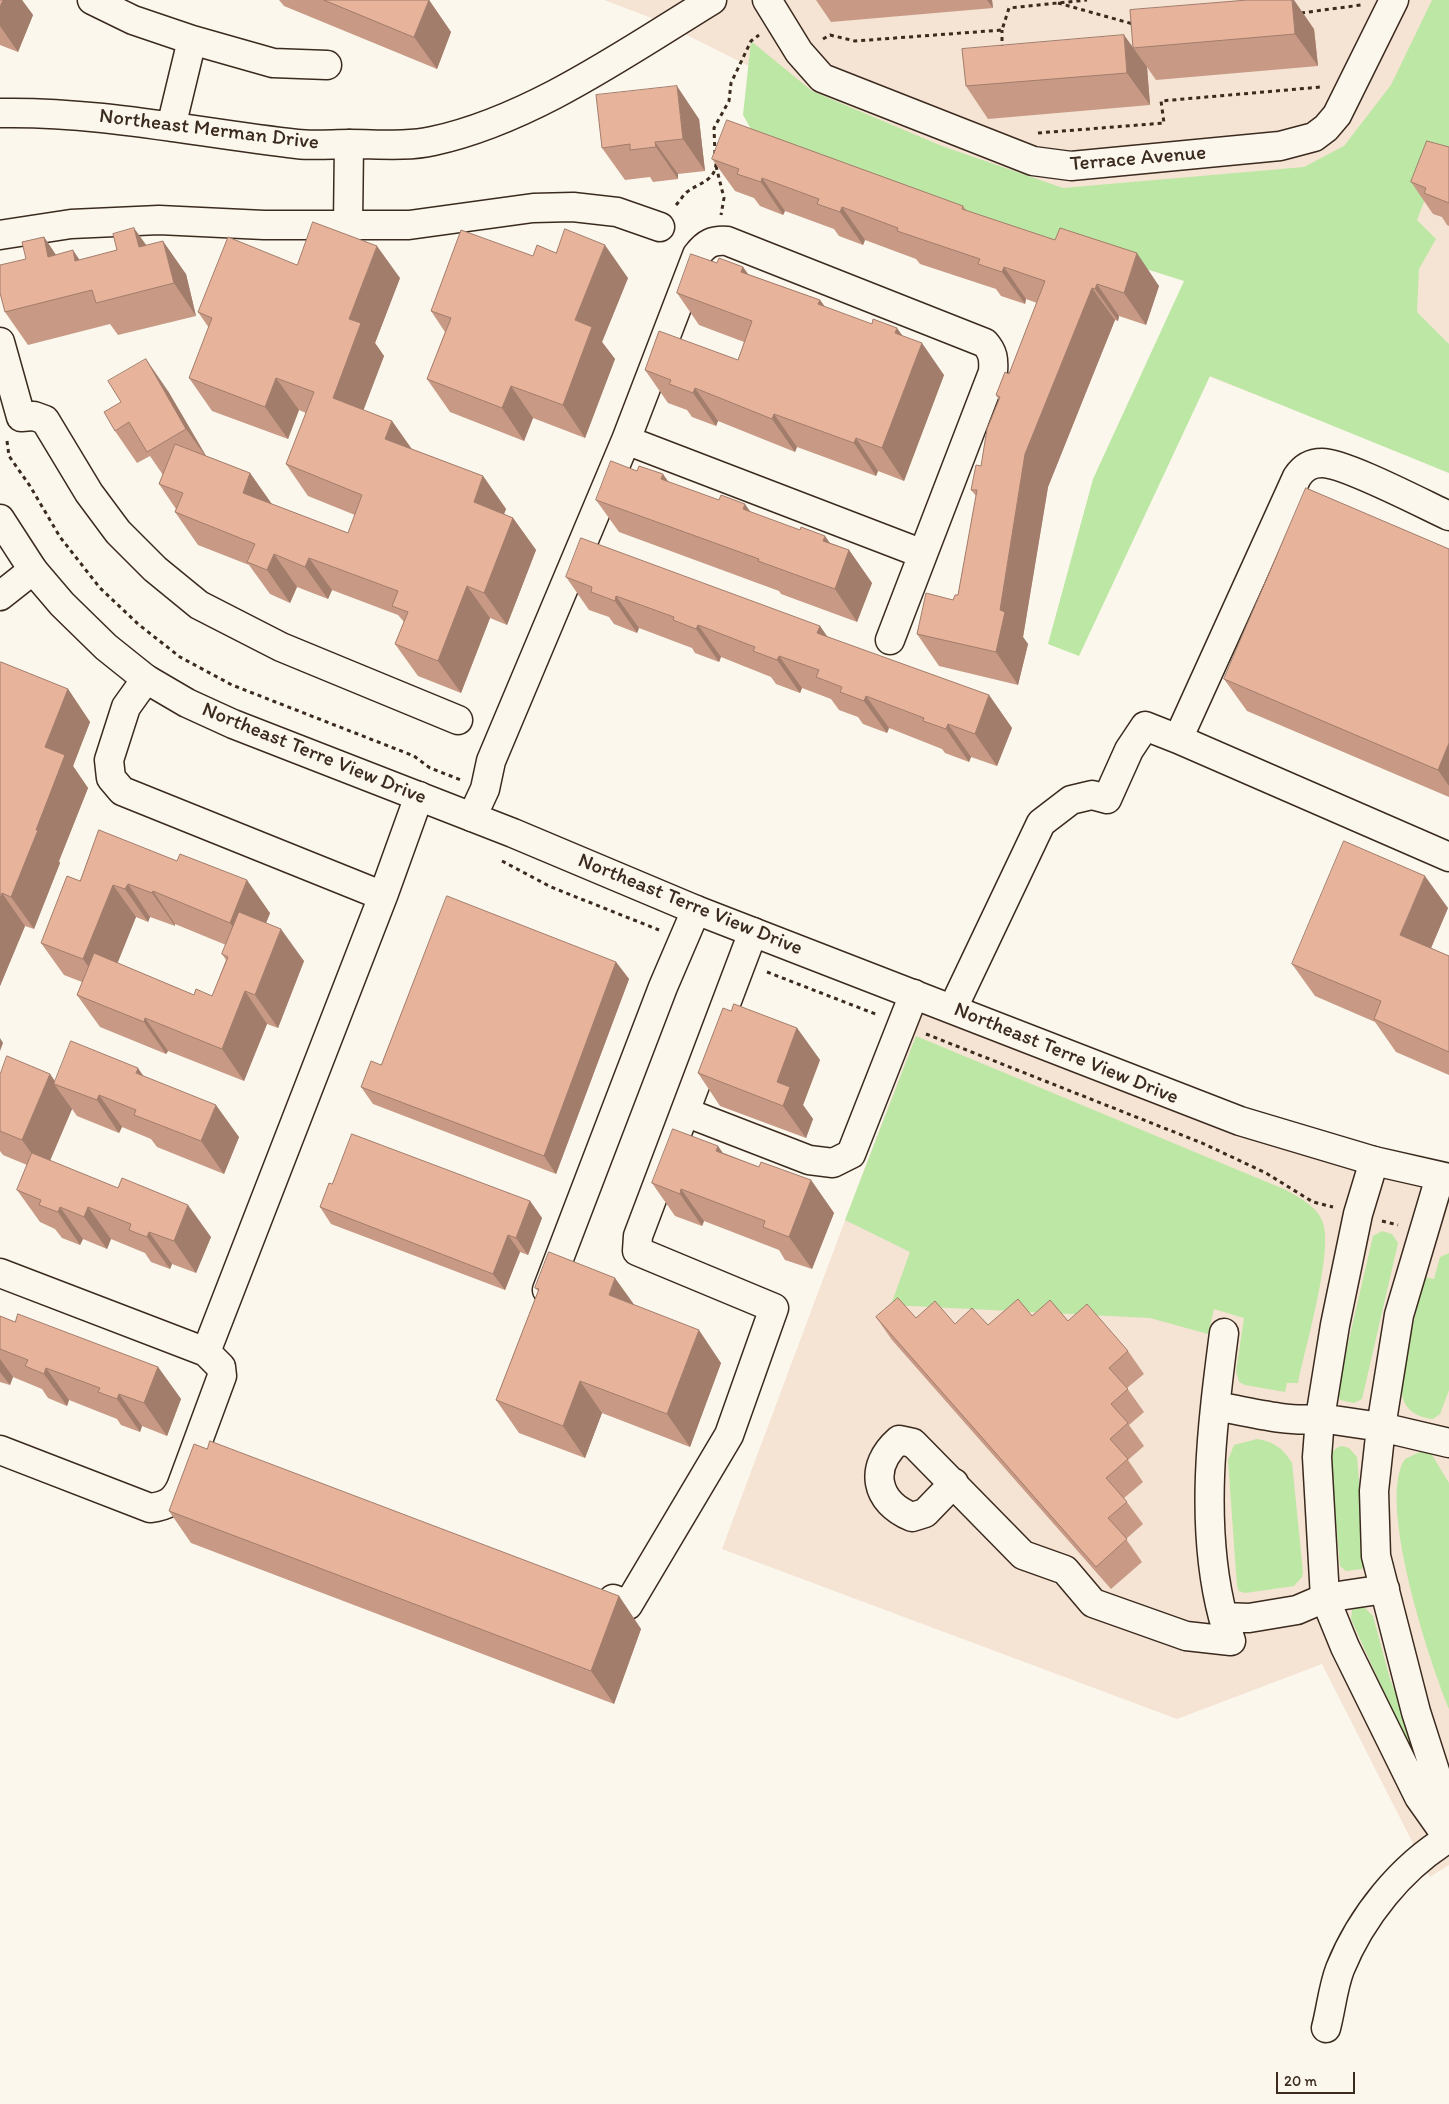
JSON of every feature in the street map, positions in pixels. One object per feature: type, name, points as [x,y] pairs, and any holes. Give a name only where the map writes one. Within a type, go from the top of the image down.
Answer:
[{"type":"street","points":[[92,0],[133,20],[192,40],[273,63],[327,65]]},
{"type":"street","name":"Northeast Merman Drive","points":[[0,113],[90,116],[299,144],[401,145],[432,141],[463,133],[504,118],[588,76],[712,0]]},
{"type":"street","name":"Terrace Avenue","points":[[774,10],[799,52],[822,78],[1033,161],[1071,166],[1280,146],[1314,137],[1326,128],[1337,115],[1394,0]]},
{"type":"street","points":[[171,127],[192,40]]},
{"type":"street","points":[[348,225],[349,144]]},
{"type":"street","points":[[0,235],[70,224],[159,220],[264,225],[409,226],[533,208],[573,207],[617,212],[660,227]]},
{"type":"street","points":[[472,817],[485,790],[491,761],[626,440],[697,255],[705,244],[727,241],[984,343],[991,350],[994,361],[993,372],[890,640]]},
{"type":"street","points":[[0,342],[10,421],[34,416],[45,420],[89,493],[118,532],[155,569],[200,605],[281,647],[458,720]]},
{"type":"street","points":[[626,440],[923,554]]},
{"type":"street","points":[[1178,740],[1297,477],[1303,469],[1312,464],[1335,464],[1449,516]]},
{"type":"street","name":"Northeast Terre View Drive","points":[[0,518],[33,570],[86,628],[146,679],[187,703],[233,724],[472,817],[696,910],[953,1008],[1240,1121],[1374,1161],[1444,1177]]},
{"type":"street","points":[[0,596],[33,570]]},
{"type":"street","points":[[146,679],[126,707],[109,760],[111,778],[122,791],[383,896]]},
{"type":"street","points":[[953,1008],[1041,823],[1071,800],[1092,795],[1107,799],[1129,750],[1145,726],[1449,858]]},
{"type":"street","points":[[206,1352],[383,896],[419,796]]},
{"type":"street","points":[[543,1300],[660,997],[696,910]]},
{"type":"street","points":[[613,1599],[628,1605],[729,1436],[774,1308],[637,1251],[638,1236],[753,932]]},
{"type":"street","points":[[685,1112],[809,1160],[833,1162],[852,1154],[914,994]]},
{"type":"street","points":[[1374,1161],[1356,1223],[1335,1325],[1320,1418],[1317,1457],[1325,1598],[1345,1647],[1419,1797],[1448,1838]]},
{"type":"street","points":[[1444,1177],[1399,1315],[1381,1427],[1374,1491],[1376,1556],[1416,1712],[1441,1790],[1448,1838]]},
{"type":"street","points":[[0,1272],[206,1352],[221,1367],[221,1384],[182,1487],[174,1500],[168,1505],[150,1508],[0,1450]]},
{"type":"street","points":[[954,1483],[1023,1555],[1065,1570],[1093,1603],[1186,1636],[1231,1641],[1214,1581],[1211,1512],[1212,1450],[1224,1333]]},
{"type":"street","points":[[1216,1406],[1261,1414],[1312,1420],[1320,1418],[1381,1427],[1449,1443]]},
{"type":"street","points":[[1223,1617],[1250,1618],[1297,1610],[1325,1598],[1386,1589]]},
{"type":"street","points":[[1326,2028],[1339,1971],[1358,1929],[1383,1898],[1416,1863],[1448,1838]]},
{"type":"path","points":[[1029,0],[1030,6]]},
{"type":"path","points":[[1001,57],[1002,30],[1009,8],[1086,0]]},
{"type":"path","points":[[1295,14],[1394,0]]},
{"type":"path","points":[[1058,2],[1138,26]]},
{"type":"path","points":[[717,241],[724,198],[716,166],[714,128],[729,101],[731,83],[751,41],[774,10]]},
{"type":"path","points":[[799,52],[830,34],[855,41],[1002,30]]},
{"type":"path","points":[[1032,133],[1164,123],[1161,101],[1354,84]]},
{"type":"path","points":[[660,227],[686,192],[708,182],[716,166]]},
{"type":"shaded area","points":[[604,0],[1449,0],[1449,473],[1353,432],[1166,360],[1213,243],[842,113],[657,20]]},
{"type":"shaded area","points":[[928,999],[1449,1178],[1449,1865],[1430,1877],[1322,1664],[1177,1719],[722,1549]]},
{"type":"green space","points":[[1432,0],[1449,0],[1449,160],[1441,157],[1417,220],[1436,239],[1419,269],[1417,312],[1449,344],[1449,473],[1210,376],[1079,656],[1048,644],[1093,479],[1184,281],[761,147],[743,115],[751,41],[812,91],[942,146],[1063,188],[1304,167],[1344,146],[1391,85]]},
{"type":"green space","points":[[916,1036],[1286,1190],[1313,1208],[1321,1217],[1323,1223],[1325,1237],[1324,1256],[1317,1302],[1298,1383],[1287,1383],[1285,1392],[1245,1385],[1239,1382],[1236,1371],[1244,1318],[1214,1309],[1208,1334],[1150,1318],[891,1305],[910,1252],[845,1220]]},
{"type":"green space","points":[[1382,1231],[1392,1234],[1398,1243],[1362,1399],[1354,1403],[1340,1400],[1337,1391],[1373,1236]]},
{"type":"green space","points":[[1449,1253],[1449,1390],[1440,1414],[1433,1419],[1418,1415],[1409,1408],[1403,1399],[1401,1388],[1402,1375],[1424,1277],[1434,1279],[1440,1257]]},
{"type":"green space","points":[[1257,1439],[1278,1446],[1292,1463],[1303,1572],[1302,1577],[1294,1586],[1245,1593],[1239,1591],[1237,1586],[1228,1460],[1234,1445]]},
{"type":"green space","points":[[1342,1446],[1349,1448],[1357,1457],[1366,1564],[1362,1569],[1346,1571],[1340,1566],[1330,1461],[1334,1451]]},
{"type":"green space","points":[[1422,1451],[1432,1455],[1449,1483],[1449,1709],[1419,1621],[1401,1544],[1397,1509],[1398,1480],[1405,1459]]},
{"type":"green space","points":[[1360,1607],[1365,1608],[1373,1616],[1390,1679],[1422,1762],[1416,1763],[1351,1619],[1352,1610]]},
{"type":"building","points":[[324,0],[429,0],[414,37]]},
{"type":"building","points":[[1248,0],[1292,0],[1295,34],[1133,48],[1130,10]]},
{"type":"building","points":[[1124,35],[1127,73],[966,86],[962,49]]},
{"type":"building","points":[[677,86],[683,139],[655,142],[656,147],[630,150],[630,144],[602,148],[596,95]]},
{"type":"building","points":[[727,120],[963,206],[962,209],[1055,240],[1060,228],[1137,253],[1124,293],[1097,284],[1095,289],[1092,288],[1025,454],[1000,610],[1005,612],[996,652],[917,634],[926,593],[953,600],[955,595],[958,595],[977,490],[971,490],[976,465],[981,466],[987,429],[1000,397],[996,395],[1005,372],[1009,374],[1045,281],[1004,267],[1002,272],[978,264],[980,259],[897,231],[898,228],[842,207],[840,212],[817,204],[819,199],[762,178],[761,182],[737,174],[739,169],[712,159]]},
{"type":"building","points":[[1427,141],[1449,147],[1449,203],[1424,193],[1426,188],[1411,182]]},
{"type":"building","points":[[313,222],[377,246],[349,319],[361,323],[333,398],[392,421],[385,439],[483,476],[474,502],[513,518],[484,593],[467,586],[438,661],[395,644],[408,612],[392,606],[398,591],[309,558],[305,567],[274,554],[267,570],[247,562],[255,544],[175,512],[183,493],[159,484],[175,444],[250,473],[243,493],[348,533],[362,495],[286,464],[314,392],[276,378],[265,407],[189,378],[212,318],[198,312],[228,237],[297,265]]},
{"type":"building","points":[[134,228],[139,247],[163,241],[174,283],[96,303],[92,290],[5,312],[0,293],[0,265],[26,259],[22,242],[44,237],[48,257],[73,250],[75,261],[117,250],[113,234]]},
{"type":"building","points":[[565,229],[605,245],[575,320],[592,327],[563,405],[511,386],[502,408],[427,379],[451,318],[431,311],[461,230],[533,256],[537,245],[556,253]]},
{"type":"building","points":[[691,254],[717,263],[719,258],[743,267],[741,272],[820,300],[818,304],[872,324],[873,319],[897,328],[895,333],[922,343],[882,448],[856,438],[854,443],[774,414],[772,419],[695,388],[693,393],[669,384],[671,380],[645,370],[659,331],[738,360],[752,321],[677,293]]},
{"type":"building","points":[[146,359],[186,429],[147,452],[129,422],[115,431],[104,412],[121,402],[108,381]]},
{"type":"building","points":[[611,461],[637,471],[639,466],[663,474],[661,479],[719,500],[721,495],[745,504],[743,509],[800,530],[801,527],[825,536],[823,541],[849,550],[835,589],[758,561],[759,559],[596,500]]},
{"type":"building","points":[[1306,488],[1449,549],[1449,743],[1438,770],[1224,679]]},
{"type":"building","points":[[581,538],[820,626],[817,633],[989,695],[975,734],[948,724],[946,729],[923,721],[924,718],[866,696],[864,701],[840,692],[842,687],[816,677],[819,670],[779,656],[777,660],[753,651],[755,647],[698,625],[696,629],[673,620],[674,617],[616,596],[615,601],[591,592],[592,587],[566,577]]},
{"type":"building","points":[[1,662],[68,689],[45,747],[65,755],[11,897],[2,893],[0,898],[0,664]]},
{"type":"building","points":[[99,830],[177,861],[180,854],[247,880],[230,923],[153,891],[152,893],[128,884],[125,889],[113,885],[83,959],[41,943],[67,876],[80,881]]},
{"type":"building","points":[[1344,841],[1425,876],[1400,935],[1449,956],[1449,1052],[1374,1019],[1381,1001],[1292,964]]},
{"type":"building","points":[[447,896],[616,962],[544,1156],[361,1087],[371,1061],[381,1065]]},
{"type":"building","points":[[239,912],[281,929],[255,995],[245,991],[222,1049],[145,1018],[144,1022],[77,995],[94,953],[194,995],[196,989],[212,996],[228,957],[222,954]]},
{"type":"building","points":[[734,1004],[797,1028],[777,1082],[790,1087],[783,1106],[698,1073],[723,1008],[731,1011]]},
{"type":"building","points":[[71,1041],[138,1068],[136,1073],[216,1105],[201,1141],[134,1115],[136,1110],[99,1095],[97,1100],[54,1084]]},
{"type":"building","points":[[7,1056],[50,1074],[22,1140],[0,1131],[0,1075]]},
{"type":"building","points":[[673,1129],[718,1146],[716,1151],[759,1167],[761,1162],[811,1180],[789,1237],[763,1227],[765,1221],[681,1189],[680,1194],[652,1183]]},
{"type":"building","points":[[352,1134],[530,1201],[516,1238],[508,1235],[493,1274],[320,1207],[329,1183],[332,1184]]},
{"type":"building","points":[[32,1153],[118,1188],[122,1178],[188,1205],[174,1241],[149,1232],[147,1237],[129,1230],[131,1224],[88,1207],[84,1217],[60,1207],[58,1212],[39,1205],[41,1200],[17,1190]]},
{"type":"building","points":[[549,1252],[615,1278],[609,1295],[699,1330],[667,1414],[580,1381],[563,1426],[496,1400],[539,1289],[535,1288]]},
{"type":"building","points":[[898,1298],[916,1318],[935,1301],[955,1324],[972,1308],[988,1325],[1018,1299],[1032,1316],[1050,1300],[1068,1321],[1087,1304],[1128,1351],[1109,1368],[1128,1389],[1111,1404],[1128,1423],[1110,1439],[1128,1459],[1106,1478],[1127,1502],[1108,1518],[1127,1539],[1096,1567],[876,1317]]},
{"type":"building","points":[[18,1314],[158,1367],[144,1403],[119,1394],[117,1399],[98,1392],[100,1388],[46,1368],[44,1374],[25,1366],[28,1360],[0,1349],[0,1316],[15,1322]]},
{"type":"building","points":[[210,1441],[619,1596],[591,1671],[169,1511],[194,1444],[207,1449]]}]
